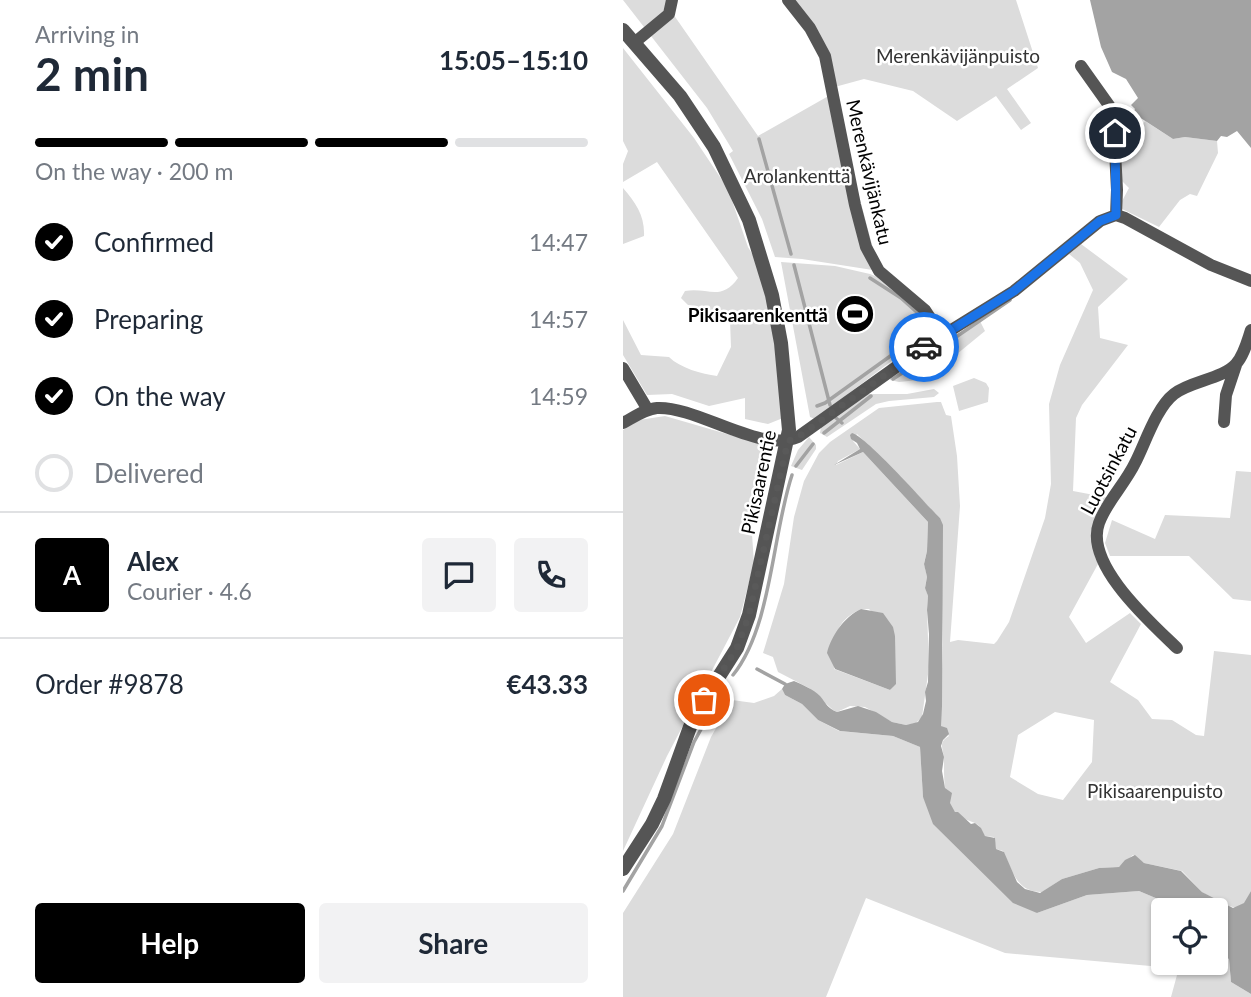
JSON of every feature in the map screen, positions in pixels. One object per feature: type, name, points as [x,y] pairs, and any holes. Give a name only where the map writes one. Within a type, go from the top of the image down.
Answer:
[{"type":"street","points":[[634,43],[670,15],[672,0]]},
{"type":"street","name":"Merenkävijänkatu","points":[[788,0],[810,28],[825,56],[866,247],[879,271],[925,310],[942,336]]},
{"type":"street","name":"Pikisaarentie","points":[[623,30],[680,96],[695,118],[728,173],[749,220],[772,295],[781,344],[789,420],[788,441],[749,615],[742,635],[690,727],[652,824],[623,869]]},
{"type":"street","points":[[1081,66],[1113,111],[1116,215]]},
{"type":"street","points":[[623,423],[648,410],[666,408],[771,440],[788,441],[798,437],[942,336],[1034,276],[1100,221],[1116,215],[1211,265],[1251,281]]},
{"type":"street","points":[[1224,422],[1226,395],[1251,330]]},
{"type":"street","name":"Luotsinkatu","points":[[1177,648],[1129,599],[1107,568],[1098,547],[1098,525],[1133,467],[1169,398],[1182,389],[1229,369],[1238,361]]},
{"type":"street","points":[[623,368],[648,410]]},
{"type":"green space","name":"Arolankenttä","points":[[623,0],[666,0],[758,136],[832,94],[879,271],[775,257],[762,219],[729,154],[733,151],[707,108]]},
{"type":"green space","name":"Merenkävijänpuisto","points":[[788,0],[1016,0],[1038,68],[1007,89],[1031,123],[1021,130],[996,96],[957,121],[913,91],[864,79],[831,88],[825,56]]},
{"type":"green space","points":[[623,48],[694,138],[728,189],[748,247],[757,262],[771,313],[783,418],[768,424],[745,419],[745,398],[709,406],[672,394],[647,395],[623,355],[623,320],[641,355],[669,357],[691,370],[717,376],[731,347],[730,320],[711,316],[702,308],[688,305],[681,298],[685,291],[726,290],[738,278],[657,162],[623,182],[623,164],[628,151],[623,141]]},
{"type":"green space","points":[[1145,121],[1173,139],[1185,137],[1217,141],[1218,153],[1197,196],[1190,194],[1180,200],[1159,227],[1122,209],[1121,203],[1129,188],[1119,178],[1119,151],[1127,148]]},
{"type":"green space","points":[[623,188],[639,210],[644,236],[623,244]]},
{"type":"green space","name":"Pikisaarenpuisto","points":[[1081,244],[1128,279],[1098,307],[1100,338],[1128,345],[1082,405],[1076,418],[1073,491],[1110,498],[1095,530],[1093,546],[1098,564],[1069,617],[1086,643],[1130,613],[1141,624],[1110,682],[1138,700],[1152,719],[1172,720],[1196,735],[1204,736],[1214,651],[1251,655],[1251,891],[1245,903],[1236,908],[1228,906],[1228,898],[1212,898],[1202,892],[1182,871],[1144,863],[1133,855],[1119,867],[1099,868],[1062,879],[1042,892],[1033,891],[1017,879],[1003,851],[996,849],[994,837],[985,836],[977,824],[963,818],[952,808],[945,788],[942,744],[949,736],[941,726],[940,719],[943,644],[940,518],[857,434],[853,441],[860,449],[838,461],[836,465],[863,452],[928,522],[924,563],[928,596],[929,667],[922,717],[916,723],[906,725],[892,722],[865,707],[850,706],[837,712],[809,688],[778,672],[773,657],[763,653],[784,584],[794,517],[804,481],[819,453],[830,442],[879,408],[937,402],[941,402],[946,415],[951,416],[960,506],[950,642],[958,640],[994,644],[997,641],[1009,622],[1045,518],[1051,484],[1049,404],[1060,365],[1093,290],[1080,263],[1069,254]],"holes":[[[861,609],[869,609],[895,636],[895,684],[890,690],[834,669],[835,641],[840,626],[852,614]],[[1055,712],[1094,720],[1092,762],[1063,800],[1038,794],[1010,777],[1018,735]]]},
{"type":"green space","points":[[781,262],[835,266],[880,278],[928,319],[930,332],[815,419],[810,417]]},
{"type":"green space","points":[[980,321],[985,331],[946,363],[937,352],[939,346]]},
{"type":"green space","points":[[922,356],[931,364],[933,370],[928,379],[899,382],[890,380],[890,377]]},
{"type":"green space","points":[[974,378],[986,383],[989,388],[988,402],[959,411],[953,386]]},
{"type":"green space","points":[[934,389],[939,393],[934,397],[876,404],[827,437],[820,433],[821,427],[866,394],[907,394]]},
{"type":"green space","points":[[665,416],[768,446],[751,520],[754,563],[740,617],[667,756],[623,851],[623,430],[639,420]]},
{"type":"green space","points":[[809,437],[816,449],[802,470],[791,466],[798,450]]},
{"type":"green space","points":[[1236,471],[1251,472],[1251,601],[1233,599],[1189,556],[1110,556],[1105,543],[1112,520],[1155,539],[1165,515],[1230,518]]},
{"type":"green space","points":[[782,689],[785,695],[802,704],[818,720],[839,731],[893,736],[920,747],[923,797],[1037,913],[1087,895],[1139,891],[1156,898],[1151,898],[1151,966],[1005,953],[866,898],[826,997],[623,997],[623,913],[673,834],[711,737],[732,700],[754,703],[774,696]]},
{"type":"green space","points":[[1228,958],[1231,982],[1251,994],[1251,997],[1171,997],[1177,975],[1228,975]]},
{"type":"shaded area","points":[[1090,0],[1251,0],[1251,148],[1237,131],[1227,137],[1221,136],[1217,141],[1185,137],[1173,139],[1133,113],[1135,109],[1131,105],[1138,98],[1126,79],[1112,72],[1101,47]]},
{"type":"shaded area","points":[[852,433],[860,437],[883,458],[940,518],[943,525],[941,726],[947,728],[949,734],[941,746],[944,757],[942,771],[945,788],[952,793],[950,803],[955,812],[971,824],[975,823],[985,836],[995,838],[996,849],[1004,852],[1017,882],[1025,889],[1040,893],[1062,879],[1099,868],[1119,867],[1135,855],[1144,863],[1181,871],[1202,892],[1214,898],[1156,898],[1139,891],[1087,895],[1037,913],[1013,903],[933,824],[923,797],[920,747],[893,736],[840,731],[818,720],[802,704],[785,695],[782,689],[785,684],[794,681],[814,691],[837,712],[858,706],[876,712],[892,722],[906,725],[918,722],[923,714],[928,682],[928,596],[924,564],[928,522],[863,452],[834,465],[860,449],[850,435]]},
{"type":"shaded area","points":[[861,609],[883,613],[893,627],[896,684],[890,690],[835,669],[827,653],[839,627]]},
{"type":"shaded area","points":[[1251,891],[1251,994],[1231,982],[1228,905],[1233,908],[1244,903]]},
{"type":"waterway","points":[[759,139],[791,254]]},
{"type":"waterway","points":[[794,265],[830,405]]},
{"type":"waterway","points":[[870,278],[901,298],[921,316]]},
{"type":"waterway","points":[[937,350],[1010,300]]},
{"type":"waterway","points":[[817,406],[921,334],[924,325]]},
{"type":"waterway","points":[[893,379],[924,359]]},
{"type":"waterway","points":[[824,433],[871,396]]},
{"type":"waterway","points":[[836,418],[842,423]]},
{"type":"waterway","points":[[796,466],[813,444]]},
{"type":"waterway","points":[[733,675],[746,655],[764,606],[792,475]]},
{"type":"waterway","points":[[757,669],[785,684]]},
{"type":"waterway","points":[[623,891],[662,826],[694,742],[722,691]]},
{"type":"way so far","points":[[704,700],[737,648],[749,615],[788,441],[798,437],[924,347]]},
{"type":"place","name":"Pikisaarenkenttä","points":[[855,314]]},
{"type":"route","points":[[924,347],[1014,291],[1100,221],[1116,215],[1115,133]]}]
